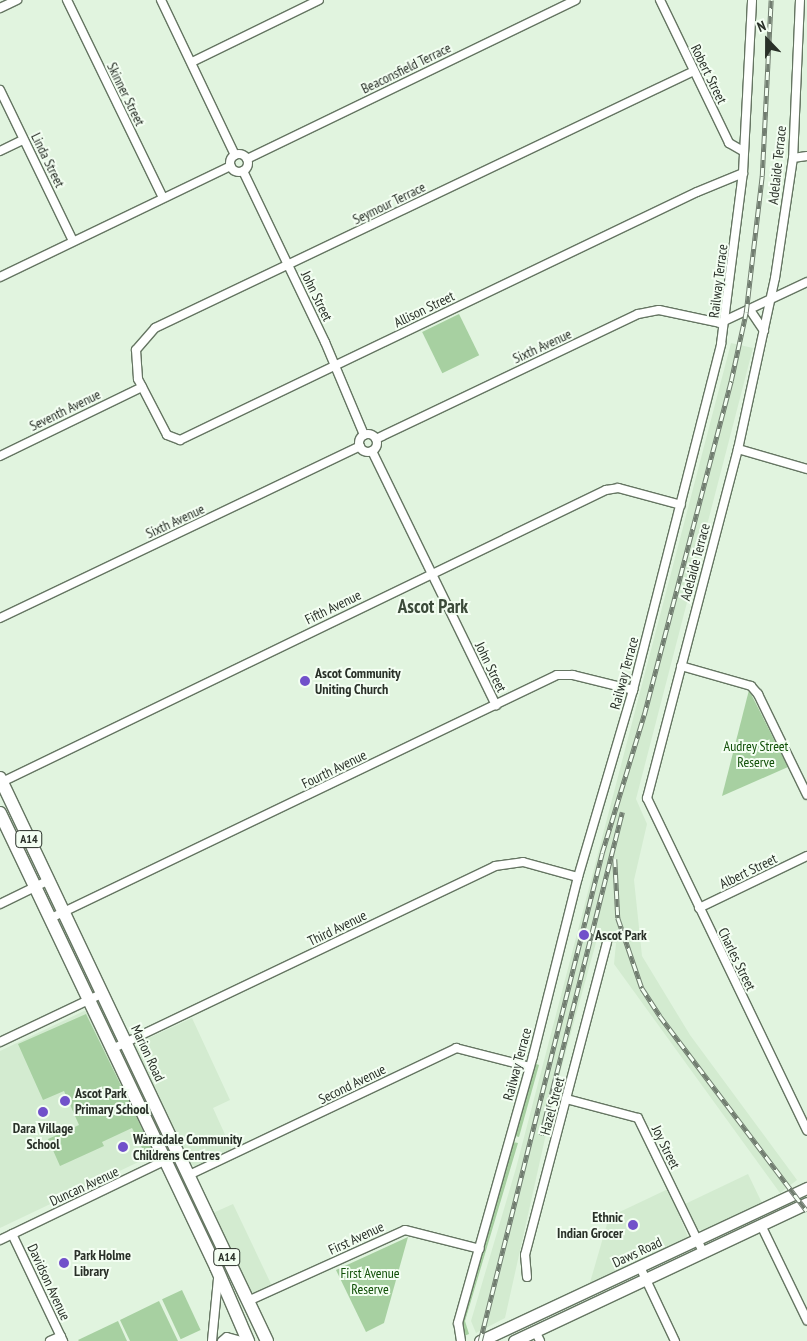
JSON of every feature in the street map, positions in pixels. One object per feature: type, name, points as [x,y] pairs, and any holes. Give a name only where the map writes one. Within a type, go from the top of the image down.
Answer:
[{"type":"main road","name":"Marion Road","points":[[1,780],[190,1175],[267,1341]]},
{"type":"main road","name":"A14","points":[[0,813],[218,1270],[248,1341]]},
{"type":"main road","name":"Daws Road","points":[[480,1341],[807,1188]]},
{"type":"main road","name":"Daws Road","points":[[514,1341],[537,1336],[646,1280],[807,1203]]},
{"type":"street","points":[[0,8],[17,0]]},
{"type":"street","name":"Skinner Street","points":[[66,0],[163,198]]},
{"type":"street","points":[[0,277],[231,166],[235,155],[162,0]]},
{"type":"street","points":[[192,62],[319,0]]},
{"type":"street","name":"Beaconsfield Terrace","points":[[247,159],[576,0]]},
{"type":"street","name":"Robert Street","points":[[660,0],[729,143],[743,151]]},
{"type":"street","name":"Railway Terrace","points":[[461,1341],[458,1323],[530,1066],[578,877],[633,690],[681,505],[725,322],[743,174],[752,0]]},
{"type":"street","name":"Adelaide Terrace","points":[[647,798],[738,448],[771,299],[793,158],[800,0]]},
{"type":"street","name":"Seymour Terrace","points":[[142,387],[136,375],[136,350],[150,332],[694,71]]},
{"type":"street","name":"Linda Street","points":[[0,90],[73,241]]},
{"type":"street","points":[[0,151],[23,140]]},
{"type":"street","points":[[231,166],[236,171],[243,171],[247,166],[247,159],[242,154],[235,155]]},
{"type":"street","points":[[793,158],[807,156]]},
{"type":"street","name":"John Street","points":[[243,171],[288,265],[364,435]]},
{"type":"street","name":"Allison Street","points":[[142,387],[167,435],[180,440],[704,189],[743,174]]},
{"type":"street","points":[[725,322],[807,282]]},
{"type":"street","name":"Sixth Avenue","points":[[376,438],[638,314],[659,310],[708,323],[725,322]]},
{"type":"street","points":[[750,310],[764,331]]},
{"type":"street","name":"Seventh Avenue","points":[[0,456],[142,387]]},
{"type":"street","points":[[372,434],[376,438],[377,446],[372,451],[365,451],[360,446],[364,435],[372,434]]},
{"type":"street","name":"Sixth Avenue","points":[[0,618],[360,446]]},
{"type":"street","points":[[738,448],[807,467]]},
{"type":"street","name":"John Street","points":[[372,451],[496,705]]},
{"type":"street","name":"Fifth Avenue","points":[[1,780],[15,775],[606,490],[618,488],[681,505]]},
{"type":"street","points":[[681,666],[750,686],[758,694],[807,795]]},
{"type":"street","name":"Fourth Avenue","points":[[51,918],[557,675],[573,675],[633,690]]},
{"type":"street","name":"Charles Street","points":[[647,798],[807,1130]]},
{"type":"street","name":"Albert Street","points":[[699,908],[807,856]]},
{"type":"street","name":"Third Avenue","points":[[112,1049],[495,866],[523,862],[578,877]]},
{"type":"street","points":[[0,904],[49,880]]},
{"type":"street","name":"Hazel Street","points":[[527,1277],[525,1255],[607,942]]},
{"type":"street","points":[[0,1042],[103,993]]},
{"type":"street","name":"Second Avenue","points":[[190,1175],[456,1048],[530,1066]]},
{"type":"street","name":"Joy Street","points":[[566,1099],[638,1118],[703,1252]]},
{"type":"street","name":"Duncan Avenue","points":[[0,1240],[179,1154]]},
{"type":"street","points":[[761,1225],[807,1320]]},
{"type":"street","name":"First Avenue","points":[[248,1301],[405,1230],[480,1249]]},
{"type":"street","name":"Davidson Avenue","points":[[12,1234],[62,1338]]},
{"type":"street","points":[[640,1267],[675,1341]]},
{"type":"street","points":[[212,1341],[218,1300],[218,1270]]},
{"type":"street","points":[[222,1341],[227,1337],[241,1341]]},
{"type":"street","points":[[50,1341],[62,1338]]},
{"type":"shaded area","points":[[731,343],[753,348],[636,799],[647,824],[634,880],[642,956],[690,1035],[797,1180],[780,1193],[614,964],[616,943],[597,939],[558,1080],[505,1318],[476,1333],[471,1321],[516,1168]]},
{"type":"shaded area","name":"Ascot Park Primary School","points":[[84,1011],[90,1013],[154,1152],[151,1156],[0,1228],[0,1051]]},
{"type":"shaded area","points":[[192,1018],[230,1100],[213,1108],[232,1150],[196,1167],[187,1162],[134,1050],[138,1043]]},
{"type":"shaded area","points":[[748,1174],[762,1203],[705,1231],[697,1229],[685,1204]]},
{"type":"shaded area","points":[[668,1189],[688,1237],[589,1286],[609,1217]]},
{"type":"shaded area","points":[[233,1204],[272,1286],[257,1294],[249,1291],[213,1213]]},
{"type":"green space","points":[[459,314],[479,355],[442,373],[422,332]]},
{"type":"green space","name":"Audrey Street Reserve","points":[[749,690],[788,767],[722,796]]},
{"type":"green space","points":[[86,1014],[153,1151],[145,1154],[132,1128],[102,1142],[104,1146],[60,1166],[48,1139],[79,1125],[64,1091],[43,1100],[18,1044]]},
{"type":"green space","points":[[534,1063],[539,1065],[519,1137],[515,1136]]},
{"type":"green space","points":[[513,1142],[518,1143],[465,1321],[469,1334],[464,1336],[463,1319]]},
{"type":"green space","name":"First Avenue Reserve","points":[[408,1237],[384,1323],[366,1332],[336,1270]]},
{"type":"green space","points":[[182,1290],[201,1330],[181,1339],[162,1299]]},
{"type":"green space","points":[[159,1301],[178,1341],[130,1341],[120,1320]]},
{"type":"green space","points":[[118,1321],[127,1341],[78,1340]]},
{"type":"railway","points":[[480,1341],[602,853],[644,715],[731,381],[746,312],[762,176],[771,0]]},
{"type":"railway","points":[[541,1135],[622,812]]},
{"type":"railway","points":[[615,859],[618,918],[642,988],[660,1016],[807,1211]]},
{"type":"place","name":"Ascot Community Uniting Church","points":[[305,681]]},
{"type":"place","name":"Ascot Park","points":[[584,935]]},
{"type":"place","name":"Ascot Park Primary School","points":[[65,1101]]},
{"type":"place","name":"Dara Village School","points":[[43,1112]]},
{"type":"place","name":"Warradale Community Childrens Centres","points":[[123,1147]]},
{"type":"place","name":"Ethnic Indian Grocer","points":[[633,1225]]},
{"type":"place","name":"Park Holme Library","points":[[64,1263]]},
{"type":"district","name":"Ascot Park","points":[[433,607]]}]
